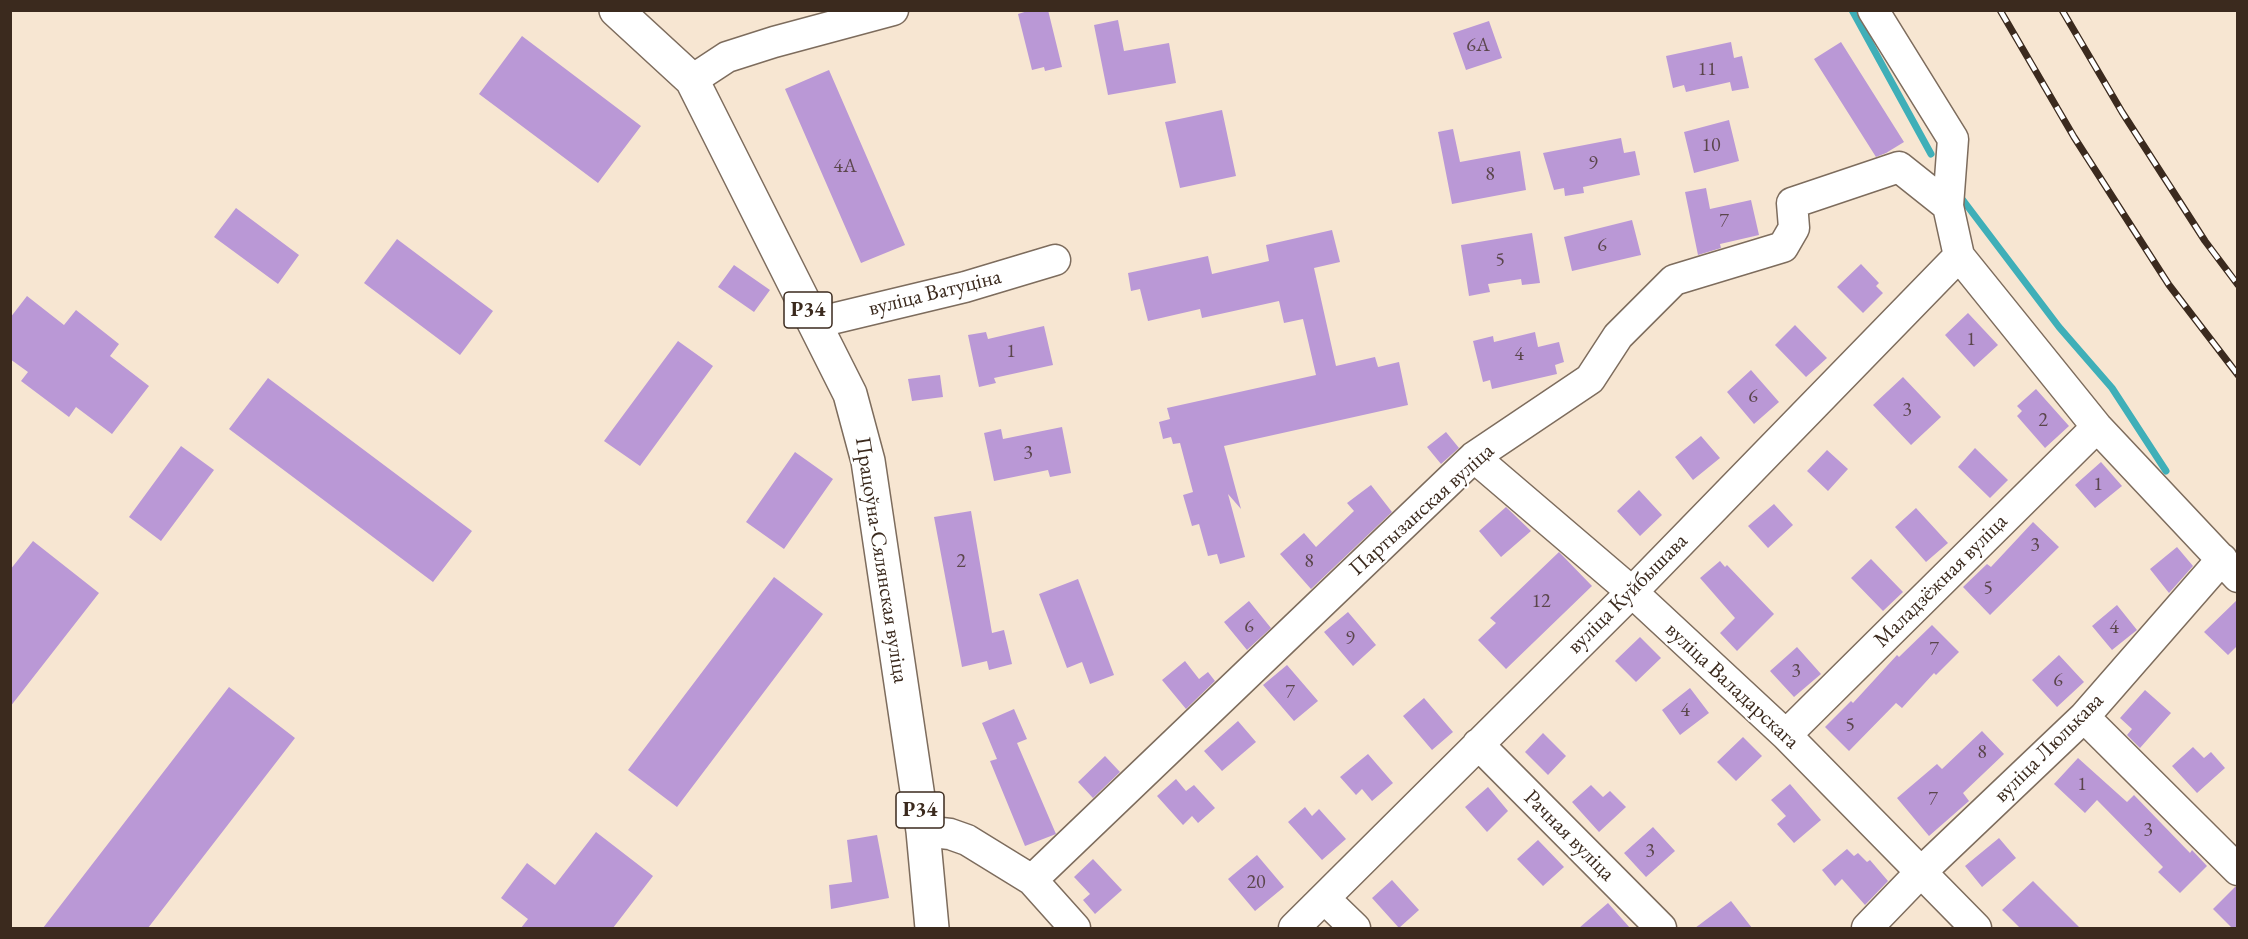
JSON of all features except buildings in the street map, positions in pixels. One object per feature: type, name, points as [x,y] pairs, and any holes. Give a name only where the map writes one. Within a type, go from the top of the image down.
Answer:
[{"type":"main road","name":"Працоўна-Сялянская вуліца","points":[[616,10],[692,80],[850,394],[868,461],[923,831],[932,928]]},
{"type":"street","points":[[692,80],[727,57],[893,10]]},
{"type":"street","points":[[1873,10],[1953,139],[1948,206],[1959,256],[2097,428],[2230,568]]},
{"type":"street","name":"Партызанская вуліца","points":[[1032,880],[1474,457],[1590,379],[1618,336],[1674,280],[1783,247],[1794,228],[1792,203],[1899,167],[1948,206]]},
{"type":"street","name":"вуліца Куйбышава","points":[[1294,928],[1632,592],[1959,256]]},
{"type":"street","name":"вуліца Ватуціна","points":[[814,322],[965,287],[1055,260]]},
{"type":"street","name":"Маладзёжная вуліца","points":[[1786,735],[2097,428]]},
{"type":"street","name":"вуліца Валадарскага","points":[[1474,457],[1632,592],[1786,735],[1976,928]]},
{"type":"street","name":"вуліца Люлькава","points":[[1867,928],[1920,873],[2084,717],[2230,568]]},
{"type":"street","points":[[2084,717],[2238,870]]},
{"type":"street","name":"Рачная вуліца","points":[[1478,744],[1661,928]]},
{"type":"street","points":[[923,831],[950,834],[967,840],[1032,880],[1075,928]]},
{"type":"street","points":[[1325,899],[1355,928]]},
{"type":"waterway","points":[[1852,10],[1931,154]]},
{"type":"waterway","points":[[1959,195],[2059,327],[2112,388],[2166,471]]},
{"type":"railway","points":[[2000,10],[2074,137],[2169,285],[2238,375]]},
{"type":"railway","points":[[2062,10],[2122,112],[2205,241],[2238,285]]}]
